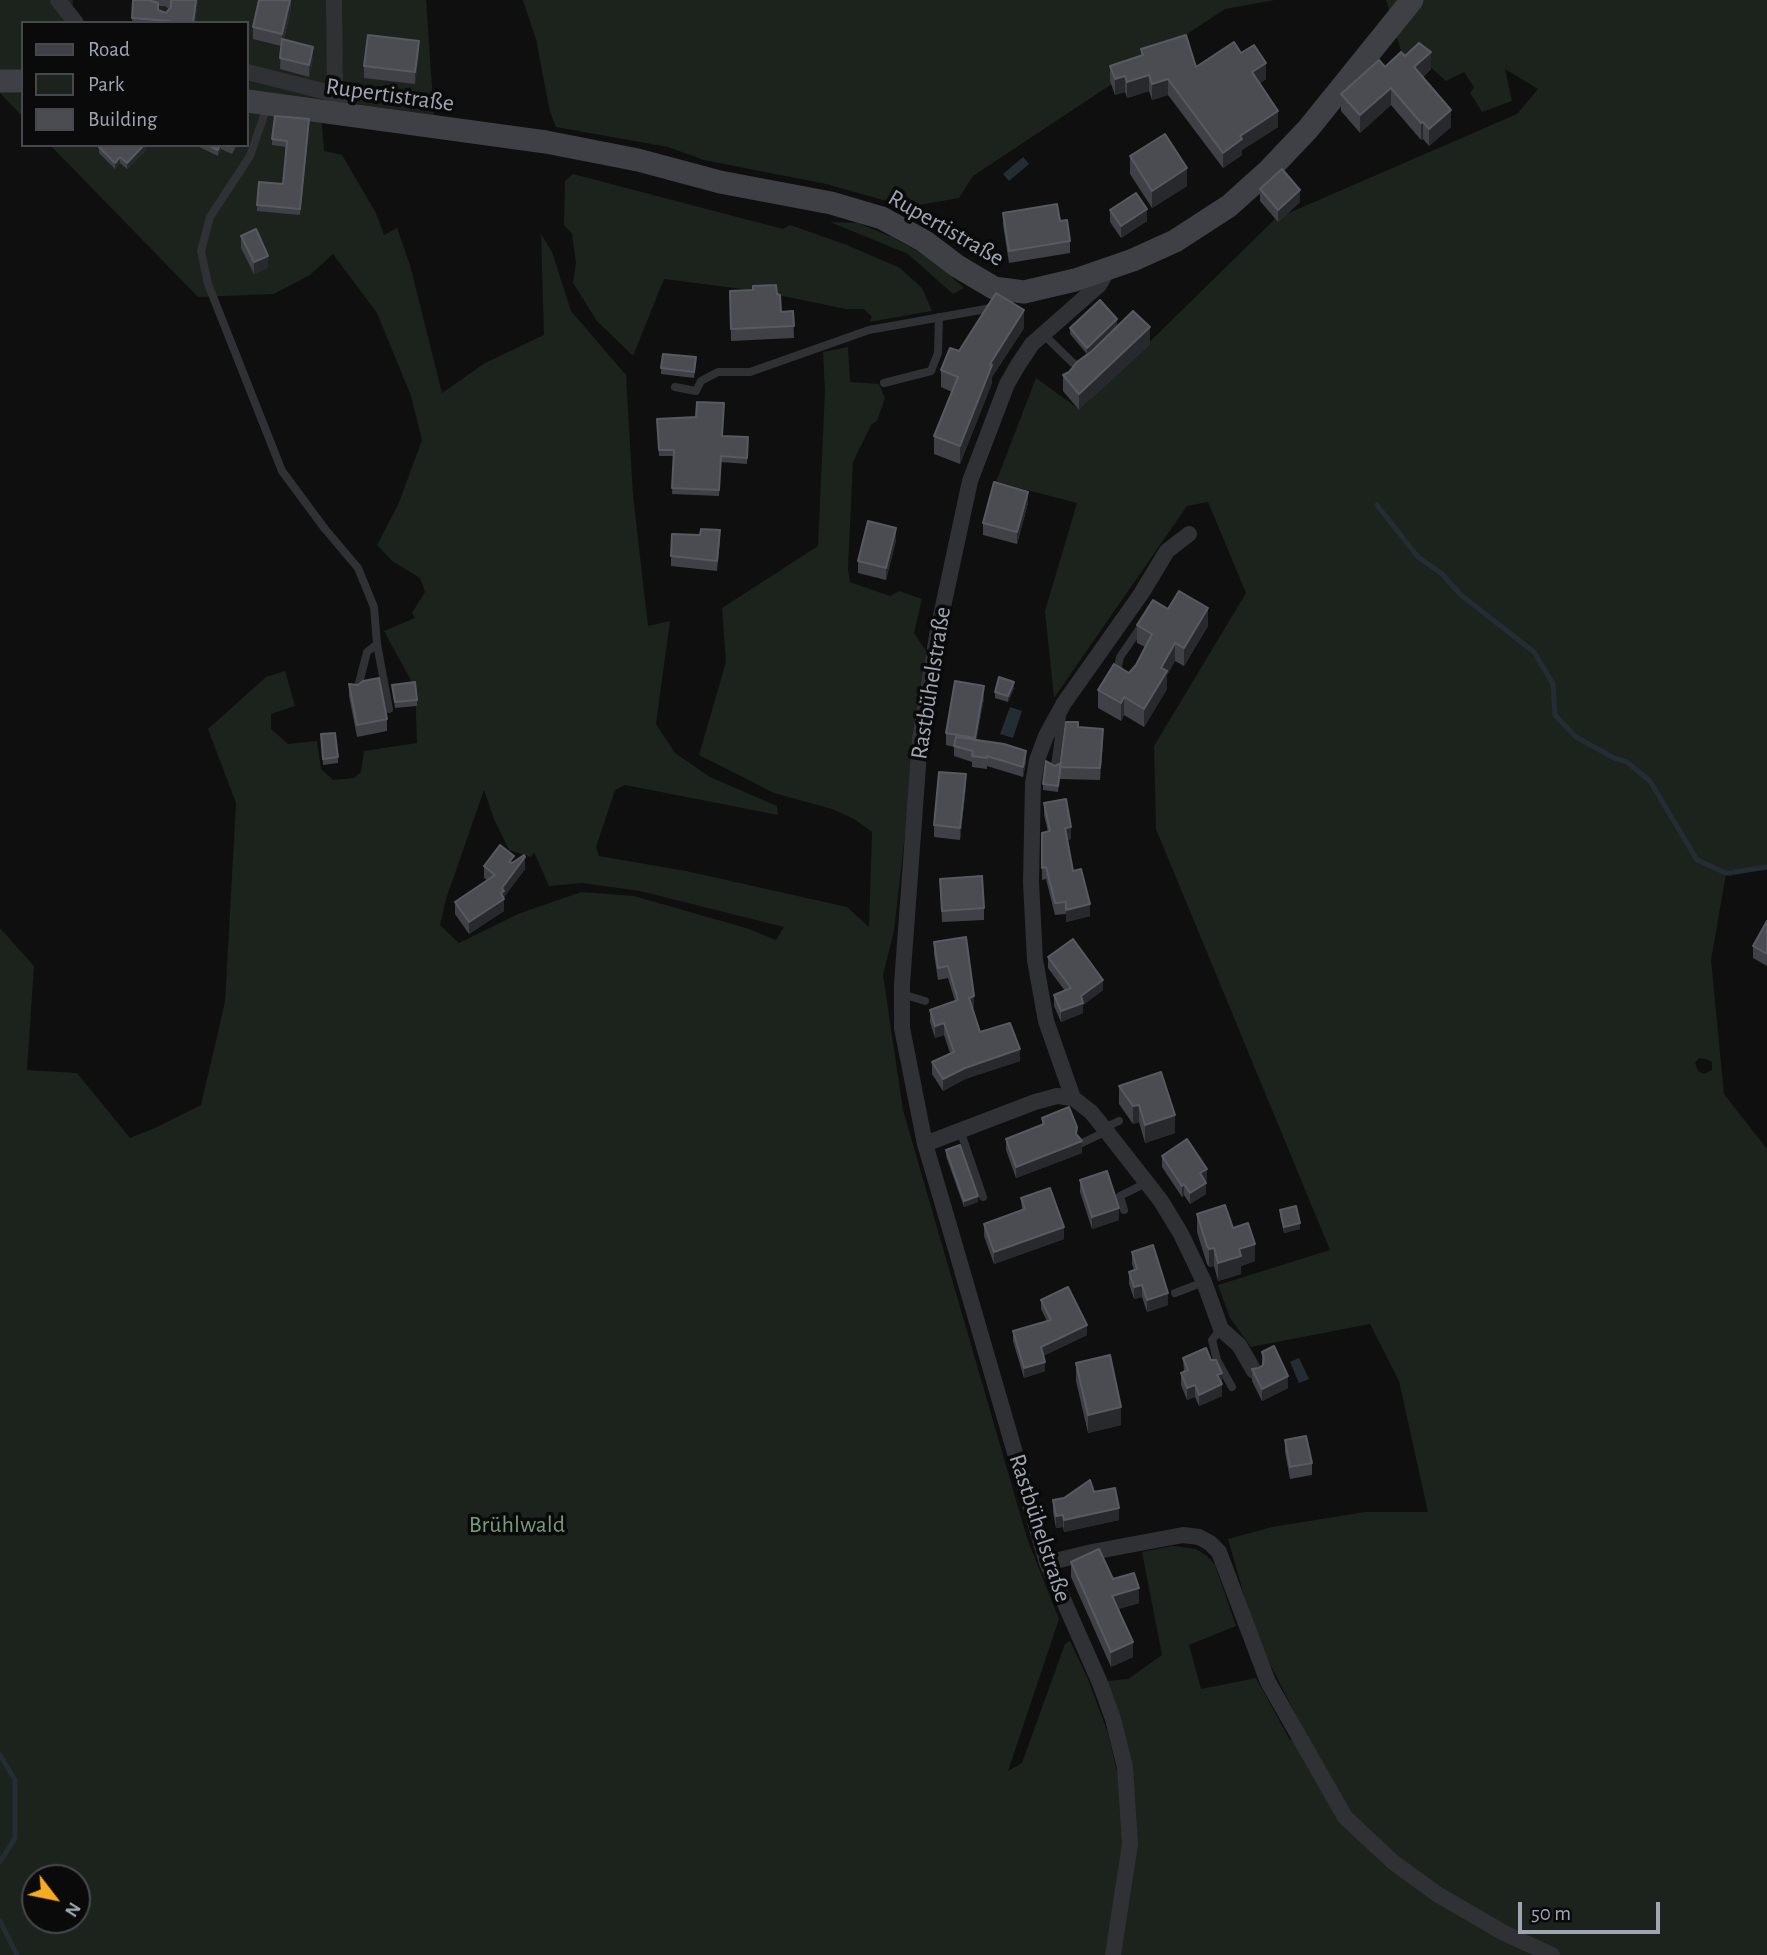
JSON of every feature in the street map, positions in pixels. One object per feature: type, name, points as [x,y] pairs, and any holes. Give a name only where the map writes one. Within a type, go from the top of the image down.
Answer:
[{"type":"main road","name":"Rupertistraße","points":[[257,102],[546,142],[638,160],[720,182],[844,206],[882,218],[924,241],[994,288],[1024,292],[1109,268],[1175,241],[1246,192],[1308,129],[1412,0]]},
{"type":"main road","points":[[0,81],[21,81]]},
{"type":"street","points":[[58,0],[74,21]]},
{"type":"street","points":[[334,0],[335,94],[345,116]]},
{"type":"street","points":[[248,72],[335,94]]},
{"type":"street","name":"Rastbühelstraße","points":[[1109,268],[1091,292],[1032,344],[1018,365],[1007,384],[970,481],[949,578],[920,739],[910,861],[902,1028],[925,1144],[1047,1563],[1100,1683],[1113,1719],[1125,1767],[1130,1844],[1113,1955]]},
{"type":"street","points":[[1073,1098],[1046,1021],[1035,960],[1031,882],[1032,783],[1046,736],[1064,703],[1146,597],[1167,551],[1189,534]]},
{"type":"street","points":[[925,1144],[1057,1096],[1073,1098],[1110,1127],[1148,1182],[1181,1234],[1204,1282],[1221,1329],[1239,1345],[1254,1371]]},
{"type":"street","points":[[1047,1563],[1184,1535],[1199,1537],[1210,1544],[1219,1552],[1268,1682],[1345,1817],[1393,1863],[1437,1894],[1504,1934],[1552,1955]]},
{"type":"lane","name":"Rupertistraße","points":[[257,102],[250,156],[210,217],[201,251],[208,284],[282,471],[358,568],[374,607],[376,644],[389,709]]},
{"type":"lane","points":[[675,387],[696,391],[701,381],[718,372],[750,372],[869,330],[986,309],[1009,291]]},
{"type":"lane","points":[[884,383],[931,371],[938,354],[939,317]]},
{"type":"lane","points":[[1043,334],[1078,366]]},
{"type":"lane","points":[[1071,375],[1078,366],[1087,363],[1095,355]]},
{"type":"lane","points":[[1130,680],[1117,671],[1120,657],[1147,617]]},
{"type":"lane","points":[[356,691],[367,652],[376,644]]},
{"type":"lane","points":[[1055,765],[1064,703]]},
{"type":"lane","points":[[902,994],[925,1001]]},
{"type":"lane","points":[[1082,1143],[1110,1127]]},
{"type":"lane","points":[[960,1130],[983,1197]]},
{"type":"lane","points":[[1124,1210],[1120,1196],[1148,1182]]},
{"type":"lane","points":[[1175,1293],[1204,1282]]},
{"type":"lane","points":[[1221,1329],[1212,1340],[1217,1360],[1232,1387]]},
{"type":"green space","points":[[0,0],[73,0],[71,21],[21,21],[21,115],[0,93]]},
{"type":"green space","name":"Brühlwald","points":[[135,0],[426,0],[434,115],[320,99],[324,151],[342,155],[376,213],[384,235],[397,228],[410,265],[442,393],[485,363],[544,335],[541,234],[552,252],[571,311],[626,375],[633,495],[648,626],[670,621],[656,724],[675,753],[710,777],[777,806],[778,815],[625,785],[615,790],[596,847],[599,856],[686,871],[847,907],[869,927],[872,832],[854,819],[832,809],[774,793],[699,755],[726,662],[722,608],[818,546],[825,391],[823,352],[848,347],[850,382],[879,384],[885,398],[877,421],[871,425],[853,462],[848,568],[850,582],[890,596],[899,591],[922,599],[914,633],[926,651],[894,931],[883,975],[903,1110],[1027,1538],[1059,1619],[1008,1771],[1022,1763],[1065,1644],[1070,1641],[1088,1679],[1108,1733],[1117,1771],[1132,1771],[1120,1716],[1106,1681],[1128,1679],[1162,1655],[1142,1552],[1173,1546],[1196,1549],[1215,1565],[1236,1626],[1189,1645],[1201,1689],[1256,1678],[1290,1740],[1305,1733],[1265,1654],[1248,1609],[1228,1539],[1272,1527],[1365,1512],[1428,1512],[1399,1381],[1370,1324],[1251,1347],[1230,1318],[1218,1285],[1330,1250],[1156,829],[1154,746],[1246,593],[1208,502],[1187,506],[1054,698],[1045,611],[1077,503],[996,482],[1036,378],[1080,410],[1275,219],[1517,114],[1538,89],[1505,69],[1512,101],[1482,112],[1470,93],[1474,87],[1464,72],[1446,81],[1427,64],[1403,58],[1386,0],[1767,0],[1767,867],[1726,874],[1711,960],[1724,1094],[1767,1149],[1767,1955],[0,1955],[0,928],[34,966],[27,1070],[77,1073],[130,1138],[155,1128],[201,1105],[225,1002],[236,803],[208,729],[266,677],[285,671],[295,706],[271,714],[271,729],[288,744],[317,741],[321,769],[333,780],[354,778],[361,772],[364,751],[417,743],[415,688],[384,631],[415,618],[412,613],[425,592],[420,578],[392,561],[377,545],[398,505],[422,440],[411,396],[377,313],[333,254],[310,275],[274,294],[198,297],[52,147],[248,147],[248,21],[133,21]],"holes":[[[484,790],[509,850],[531,857],[534,852],[549,886],[582,883],[640,891],[784,927],[776,940],[746,928],[634,896],[581,892],[518,914],[459,943],[440,925],[446,899]],[[1699,1058],[1712,1062],[1712,1070],[1704,1074],[1698,1071],[1695,1063]]]},
{"type":"green space","points":[[523,0],[1275,0],[1225,9],[973,176],[959,198],[908,207],[826,184],[704,160],[668,147],[556,127],[550,112],[536,39]]},
{"type":"green space","points":[[573,174],[783,229],[790,225],[847,245],[900,268],[922,288],[932,311],[869,322],[872,317],[864,309],[846,309],[758,291],[664,279],[633,356],[597,321],[573,283],[576,263],[572,234],[564,225],[565,181]]},
{"type":"green space","points":[[830,222],[858,223],[892,237],[932,259],[964,288],[953,294],[908,254]]},
{"type":"shaded area","points":[[1023,157],[1029,164],[1009,181],[1003,174]]},
{"type":"shaded area","points":[[1010,707],[1022,711],[1013,738],[1000,734]]},
{"type":"shaded area","points":[[1299,1358],[1309,1379],[1299,1383],[1290,1362]]},
{"type":"building","points":[[133,0],[158,3],[158,10],[166,13],[171,7],[171,0],[196,0],[193,21],[132,18]]},
{"type":"building","points":[[259,0],[290,0],[282,34],[253,27]]},
{"type":"building","points":[[368,35],[419,41],[415,72],[364,66]]},
{"type":"building","points":[[1186,35],[1196,67],[1234,42],[1241,53],[1254,45],[1266,63],[1252,72],[1278,111],[1240,136],[1242,139],[1223,153],[1168,79],[1152,84],[1149,75],[1127,82],[1125,76],[1115,79],[1110,66],[1143,55],[1141,49]]},
{"type":"building","points":[[282,39],[313,47],[309,65],[280,58]]},
{"type":"building","points":[[1419,43],[1431,52],[1414,67],[1451,110],[1429,129],[1391,88],[1360,115],[1341,94],[1379,60],[1385,67],[1401,52],[1405,56]]},
{"type":"building","points":[[275,116],[309,119],[300,209],[257,205],[259,182],[283,184],[287,141],[272,139]]},
{"type":"building","points":[[1165,134],[1187,168],[1152,191],[1130,156]]},
{"type":"building","points":[[99,147],[142,147],[127,163],[120,157],[115,163]]},
{"type":"building","points":[[1282,169],[1300,190],[1278,210],[1260,189]]},
{"type":"building","points":[[1136,193],[1147,209],[1121,226],[1110,210]]},
{"type":"building","points":[[1057,204],[1060,221],[1067,220],[1070,241],[1009,251],[1003,213]]},
{"type":"building","points":[[256,229],[268,256],[254,262],[241,236]]},
{"type":"building","points":[[776,285],[777,294],[780,295],[781,312],[793,311],[794,326],[731,329],[730,291]]},
{"type":"building","points":[[996,293],[1024,310],[990,364],[992,365],[960,446],[934,436],[958,377],[941,370],[950,348],[959,351]]},
{"type":"building","points":[[1100,300],[1117,319],[1087,348],[1070,328]]},
{"type":"building","points":[[1133,311],[1150,327],[1079,394],[1063,375]]},
{"type":"building","points":[[663,354],[696,357],[694,372],[661,368]]},
{"type":"building","points":[[697,402],[724,403],[722,436],[748,437],[747,458],[721,456],[719,490],[672,488],[674,450],[659,450],[657,419],[696,417]]},
{"type":"building","points":[[994,482],[1028,492],[1017,532],[983,523]]},
{"type":"building","points":[[868,521],[896,528],[886,568],[858,561]]},
{"type":"building","points":[[701,529],[720,530],[717,561],[671,556],[672,534],[700,535]]},
{"type":"building","points":[[1179,591],[1208,608],[1184,648],[1175,643],[1161,668],[1167,671],[1144,709],[1124,697],[1121,703],[1098,690],[1114,664],[1129,673],[1136,665],[1152,634],[1137,625],[1153,600],[1168,609]]},
{"type":"building","points":[[999,677],[1014,682],[1008,696],[995,692]]},
{"type":"building","points":[[379,678],[387,719],[357,725],[349,684],[358,685],[363,681]]},
{"type":"building","points":[[955,681],[984,686],[975,738],[946,733]]},
{"type":"building","points":[[415,682],[417,700],[395,702],[392,685]]},
{"type":"building","points":[[1066,722],[1078,722],[1078,727],[1103,729],[1100,768],[1060,767]]},
{"type":"building","points":[[335,733],[338,757],[323,759],[321,734]]},
{"type":"building","points":[[956,737],[1004,744],[1026,751],[1023,767],[987,756],[972,756],[973,751],[954,746]]},
{"type":"building","points":[[1046,761],[1055,766],[1061,763],[1058,786],[1043,784]]},
{"type":"building","points":[[939,772],[966,774],[960,828],[934,825]]},
{"type":"building","points":[[1066,799],[1071,827],[1065,828],[1073,871],[1081,869],[1090,904],[1066,910],[1066,902],[1055,903],[1046,867],[1042,868],[1042,833],[1050,831],[1044,803]]},
{"type":"building","points":[[500,845],[514,856],[509,862],[512,863],[524,855],[525,857],[502,888],[504,899],[469,922],[455,902],[495,875],[484,866]]},
{"type":"building","points":[[982,876],[984,908],[942,911],[940,879]]},
{"type":"building","points":[[1767,921],[1767,954],[1753,946]]},
{"type":"building","points":[[966,937],[974,996],[969,998],[980,1032],[1010,1023],[1020,1049],[965,1068],[943,1079],[932,1062],[954,1052],[944,1023],[935,1026],[930,1010],[958,1000],[948,966],[938,968],[934,942]]},
{"type":"building","points":[[1073,939],[1103,980],[1081,996],[1083,1003],[1061,1011],[1054,995],[1071,988],[1048,957]]},
{"type":"building","points":[[1161,1072],[1175,1115],[1145,1125],[1139,1105],[1133,1106],[1119,1086]]},
{"type":"building","points":[[1069,1107],[1077,1127],[1076,1134],[1082,1141],[1016,1167],[1006,1139],[1044,1124],[1042,1118]]},
{"type":"building","points":[[1187,1139],[1207,1169],[1200,1173],[1206,1183],[1190,1193],[1184,1184],[1182,1186],[1162,1156]]},
{"type":"building","points":[[960,1145],[978,1196],[964,1201],[946,1150]]},
{"type":"building","points":[[1107,1171],[1119,1208],[1092,1217],[1080,1180]]},
{"type":"building","points":[[1050,1188],[1064,1227],[994,1252],[984,1224],[1025,1209],[1021,1198]]},
{"type":"building","points":[[1225,1205],[1233,1228],[1248,1223],[1255,1244],[1239,1249],[1241,1256],[1218,1263],[1214,1248],[1209,1249],[1207,1246],[1197,1214]]},
{"type":"building","points":[[1296,1206],[1300,1223],[1284,1227],[1280,1210]]},
{"type":"building","points":[[1153,1245],[1168,1293],[1147,1300],[1142,1285],[1134,1287],[1129,1272],[1137,1269],[1132,1252]]},
{"type":"building","points":[[1068,1287],[1087,1325],[1041,1347],[1045,1362],[1024,1368],[1013,1331],[1051,1320],[1041,1300]]},
{"type":"building","points":[[1274,1346],[1288,1376],[1262,1389],[1252,1369],[1263,1365],[1262,1352]]},
{"type":"building","points":[[1206,1348],[1211,1360],[1216,1360],[1222,1373],[1217,1375],[1222,1384],[1199,1395],[1195,1385],[1187,1388],[1181,1373],[1188,1370],[1183,1358]]},
{"type":"building","points":[[1110,1355],[1121,1407],[1088,1415],[1076,1363]]},
{"type":"building","points":[[1306,1436],[1312,1463],[1290,1467],[1285,1440]]},
{"type":"building","points":[[1090,1480],[1094,1492],[1115,1488],[1119,1508],[1064,1520],[1063,1515],[1056,1516],[1053,1500],[1064,1498]]},
{"type":"building","points":[[1099,1549],[1113,1579],[1134,1573],[1139,1588],[1112,1596],[1133,1642],[1111,1652],[1071,1562]]},
{"type":"waterway","points":[[1377,505],[1418,557],[1442,574],[1461,595],[1534,652],[1553,684],[1555,715],[1576,737],[1614,758],[1627,762],[1650,781],[1697,860],[1731,873]]},
{"type":"waterway","points":[[1735,872],[1767,867]]},
{"type":"waterway","points":[[0,1755],[15,1780],[15,1838],[0,1862]]},
{"type":"waterway","points":[[0,1921],[17,1955]]}]
